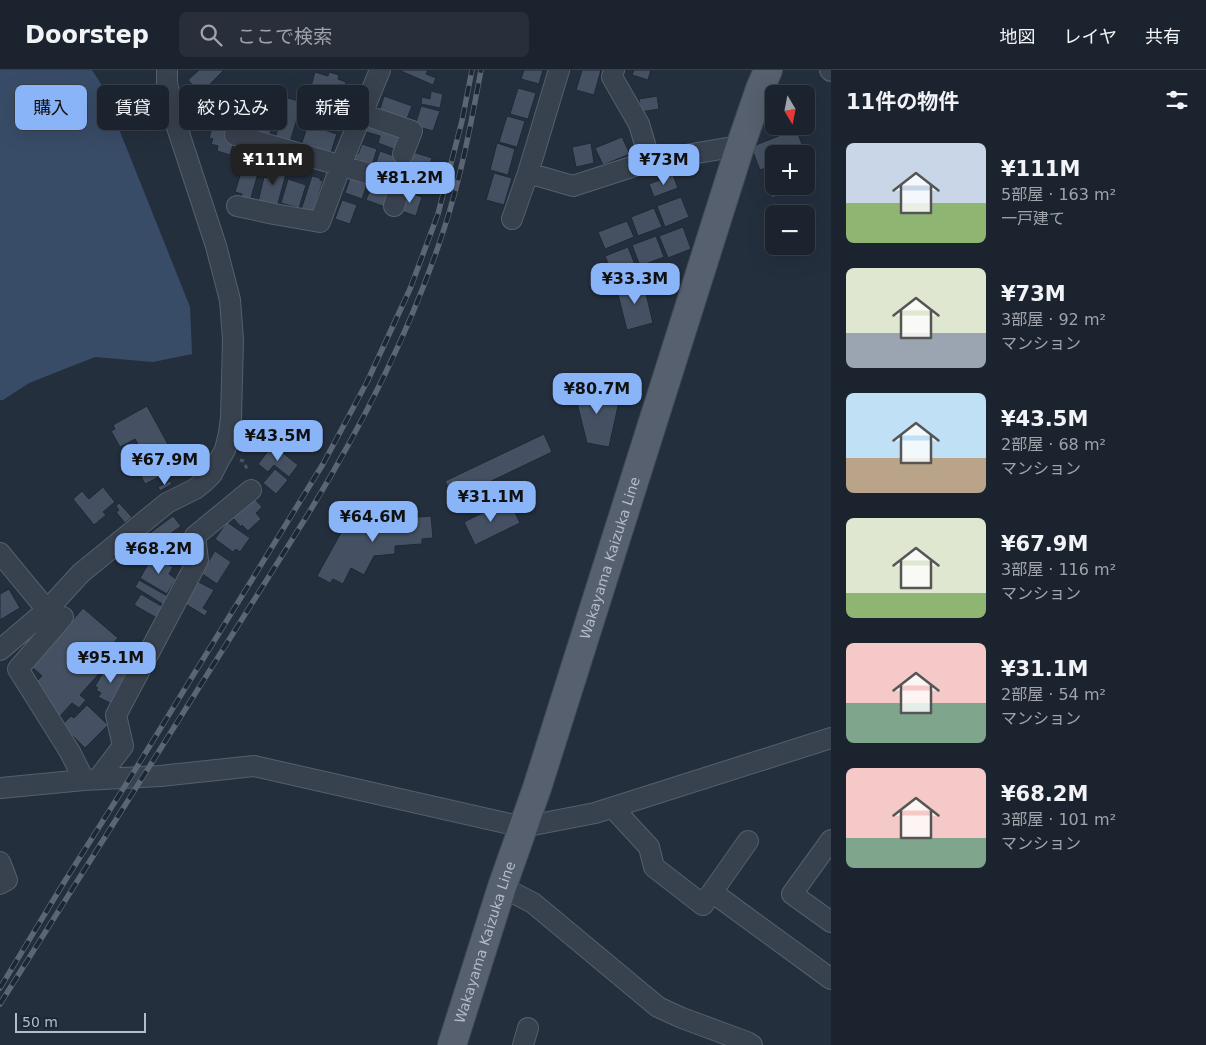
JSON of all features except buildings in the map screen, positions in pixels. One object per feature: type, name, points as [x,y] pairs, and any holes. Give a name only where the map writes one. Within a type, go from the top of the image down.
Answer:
[{"type":"main road","name":"Wakayama Kaizuka Line","points":[[452,1045],[502,888],[537,788],[739,150],[768,70]]},
{"type":"street","points":[[91,779],[70,752],[18,669],[81,572],[167,503],[195,489],[204,482],[212,474],[230,433],[232,340],[230,300],[216,246],[176,124],[167,83],[167,70]]},
{"type":"street","points":[[369,97],[380,70]]},
{"type":"street","points":[[512,219],[559,70]]},
{"type":"street","points":[[614,70],[612,77],[639,124],[650,161]]},
{"type":"street","points":[[369,116],[412,131],[403,154]]},
{"type":"street","points":[[237,206],[320,222],[355,130]]},
{"type":"street","points":[[235,135],[401,183],[394,206]]},
{"type":"street","points":[[528,173],[573,186],[598,185],[650,161],[727,148],[739,150]]},
{"type":"street","points":[[91,779],[123,746],[116,715],[198,560],[195,536],[251,490]]},
{"type":"street","points":[[0,553],[55,614]]},
{"type":"street","points":[[0,650],[55,614]]},
{"type":"street","points":[[0,788],[91,779],[160,776],[254,766],[523,827],[613,808],[830,741]]},
{"type":"street","points":[[613,808],[649,847],[654,867],[703,905],[748,841]]},
{"type":"street","points":[[831,840],[792,894],[831,922]]},
{"type":"street","points":[[0,862],[7,880],[0,884]]},
{"type":"street","points":[[502,888],[533,903],[658,1007],[752,1045]]},
{"type":"street","points":[[712,892],[831,979]]},
{"type":"water","points":[[0,70],[92,70],[101,85],[97,85],[97,130],[119,130],[190,307],[192,354],[153,362],[95,357],[29,383],[3,400],[0,400]]},
{"type":"railway","points":[[0,988],[323,464],[367,382],[410,289],[438,214],[462,121],[472,70]]},
{"type":"railway","points":[[0,1004],[305,519],[365,414],[416,305],[444,229],[461,170],[481,70]]}]
